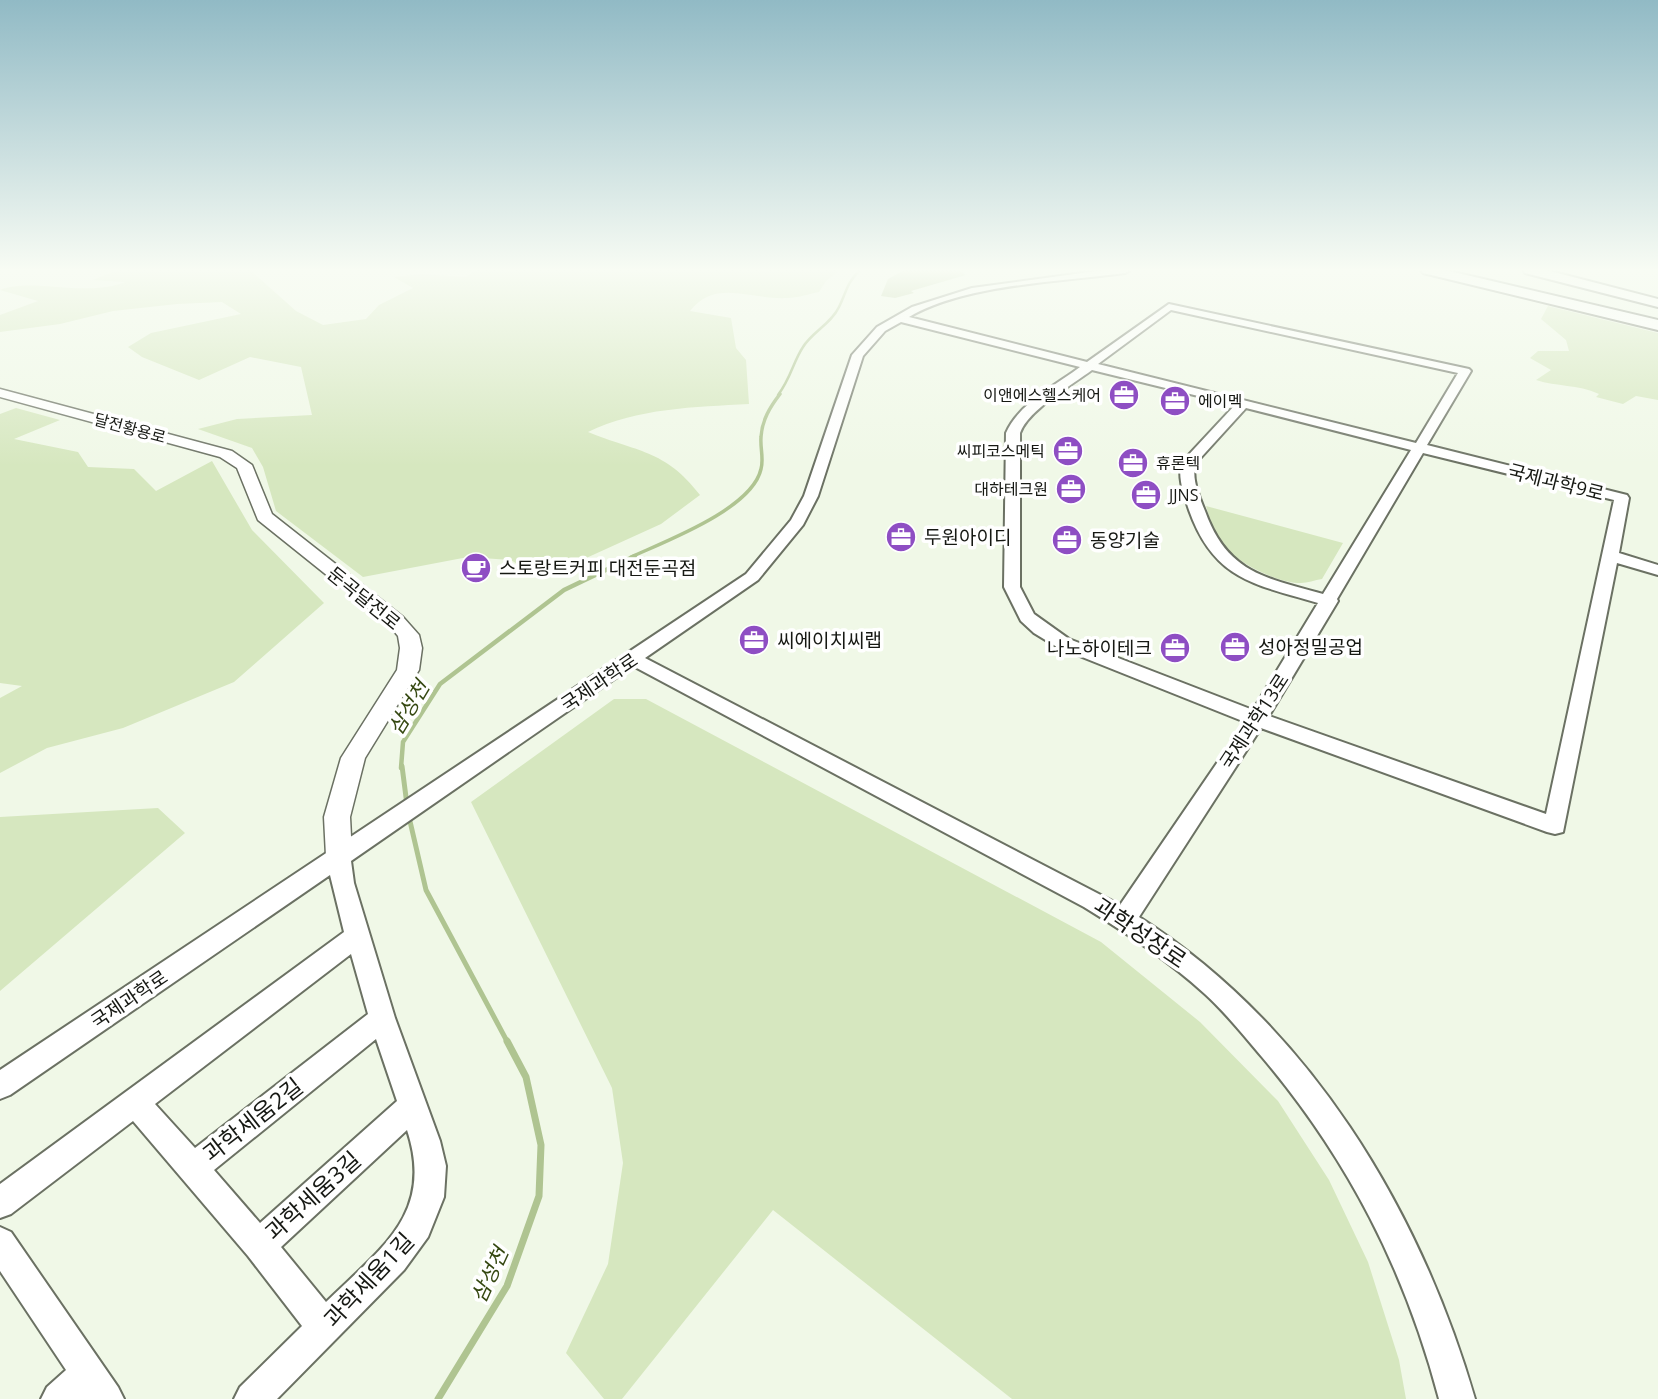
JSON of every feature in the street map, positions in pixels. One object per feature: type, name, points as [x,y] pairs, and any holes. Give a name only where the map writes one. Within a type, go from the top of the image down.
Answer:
[{"type":"main road","name":"달전황용로","points":[[0,393],[226,454],[244,465],[249,477]]},
{"type":"main road","name":"둔곡달전로","points":[[249,477],[264,516],[334,575],[396,621],[408,635],[411,648],[408,670],[353,758],[337,817],[340,856]]},
{"type":"street","name":"국제과학로","points":[[0,1086],[752,577],[798,522],[811,496],[858,355],[875,335]]},
{"type":"street","name":"국제과학9로","points":[[967,335],[1622,498],[1555,826],[1257,719]]},
{"type":"street","name":"국제과학13로","points":[[1090,366],[1131,335]]},
{"type":"street","name":"국제과학13로","points":[[1125,918],[1257,719],[1330,601],[1465,371],[1300,335]]},
{"type":"street","points":[[1090,366],[1023,417],[1013,432],[1011,574],[1017,601],[1027,617],[1040,629],[1063,643],[1257,719]]},
{"type":"street","points":[[1243,404],[1188,463],[1186,473],[1189,489],[1205,534],[1219,554],[1240,569],[1268,582],[1330,601]]},
{"type":"street","points":[[1610,556],[1658,570]]},
{"type":"street","name":"과학성장로","points":[[634,659],[1125,918],[1213,985],[1287,1065],[1347,1148],[1384,1212],[1428,1303],[1457,1399]]},
{"type":"street","name":"과학세움1길","points":[[252,1399],[393,1259],[417,1226],[429,1197],[431,1166],[382,1018],[342,883],[340,856]]},
{"type":"street","points":[[0,1203],[358,935]]},
{"type":"street","name":"과학세움2길","points":[[134,1101],[193,1167],[382,1018]]},
{"type":"street","name":"과학세움3길","points":[[325,1328],[259,1245],[413,1105]]},
{"type":"street","points":[[193,1167],[259,1245]]},
{"type":"street","points":[[0,1243],[97,1386],[59,1399]]},
{"type":"shaded area","points":[[147,335],[734,335],[736,348],[746,360],[749,404],[646,413],[588,432],[662,460],[687,480],[700,495],[661,524],[540,579],[511,560],[468,557],[363,577],[276,511],[263,467],[252,448],[198,429],[237,419],[312,415],[301,367],[250,357],[199,380],[142,357],[128,347]]},
{"type":"shaded area","points":[[1560,335],[1658,335],[1658,400],[1636,396],[1623,404],[1596,397],[1599,394],[1583,389],[1536,380],[1551,370],[1530,358],[1538,351],[1569,351],[1566,340]]},
{"type":"shaded area","points":[[16,408],[60,420],[14,439],[78,452],[88,467],[134,469],[156,491],[212,461],[252,530],[324,603],[234,682],[123,728],[47,748],[0,773],[0,698],[22,686],[0,683],[0,414]]},
{"type":"shaded area","points":[[1206,506],[1343,543],[1322,579],[1301,583],[1277,579],[1251,567],[1228,551],[1213,532]]},
{"type":"shaded area","points":[[614,699],[646,699],[1101,942],[1200,1022],[1278,1101],[1329,1180],[1368,1262],[1399,1360],[1406,1399],[1012,1399],[773,1210],[622,1399],[604,1399],[566,1353],[608,1264],[623,1163],[612,1088],[471,802]]},
{"type":"shaded area","points":[[158,808],[185,833],[0,991],[0,817]]},
{"type":"waterway","name":"삼성천","points":[[778,395],[803,347],[813,335]]},
{"type":"waterway","name":"삼성천","points":[[631,557],[706,522],[742,497],[754,484],[761,469],[763,425],[780,394]]},
{"type":"waterway","name":"삼성천","points":[[401,768],[403,742],[440,684],[564,590],[635,556]]},
{"type":"waterway","name":"삼성천","points":[[402,766],[407,805]]},
{"type":"waterway","name":"삼성천","points":[[409,817],[426,890],[508,1043]]},
{"type":"waterway","name":"삼성천","points":[[438,1399],[507,1286],[539,1196],[541,1145],[526,1077],[507,1041]]},
{"type":"place","name":"이앤에스헬스케어","points":[[1124,395]]},
{"type":"place","name":"에이멕","points":[[1175,401]]},
{"type":"place","name":"씨피코스메틱","points":[[1068,451]]},
{"type":"place","name":"휴론텍","points":[[1133,463]]},
{"type":"place","name":"대하테크원","points":[[1071,489]]},
{"type":"place","name":"JJNS","points":[[1146,495]]},
{"type":"place","name":"두원아이디","points":[[901,537]]},
{"type":"place","name":"동양기술","points":[[1067,540]]},
{"type":"place","name":"스토랑트커피 대전둔곡점","points":[[476,568]]},
{"type":"place","name":"씨에이치씨랩","points":[[754,640]]},
{"type":"place","name":"성아정밀공업","points":[[1235,647]]},
{"type":"place","name":"나노하이테크","points":[[1175,648]]}]
